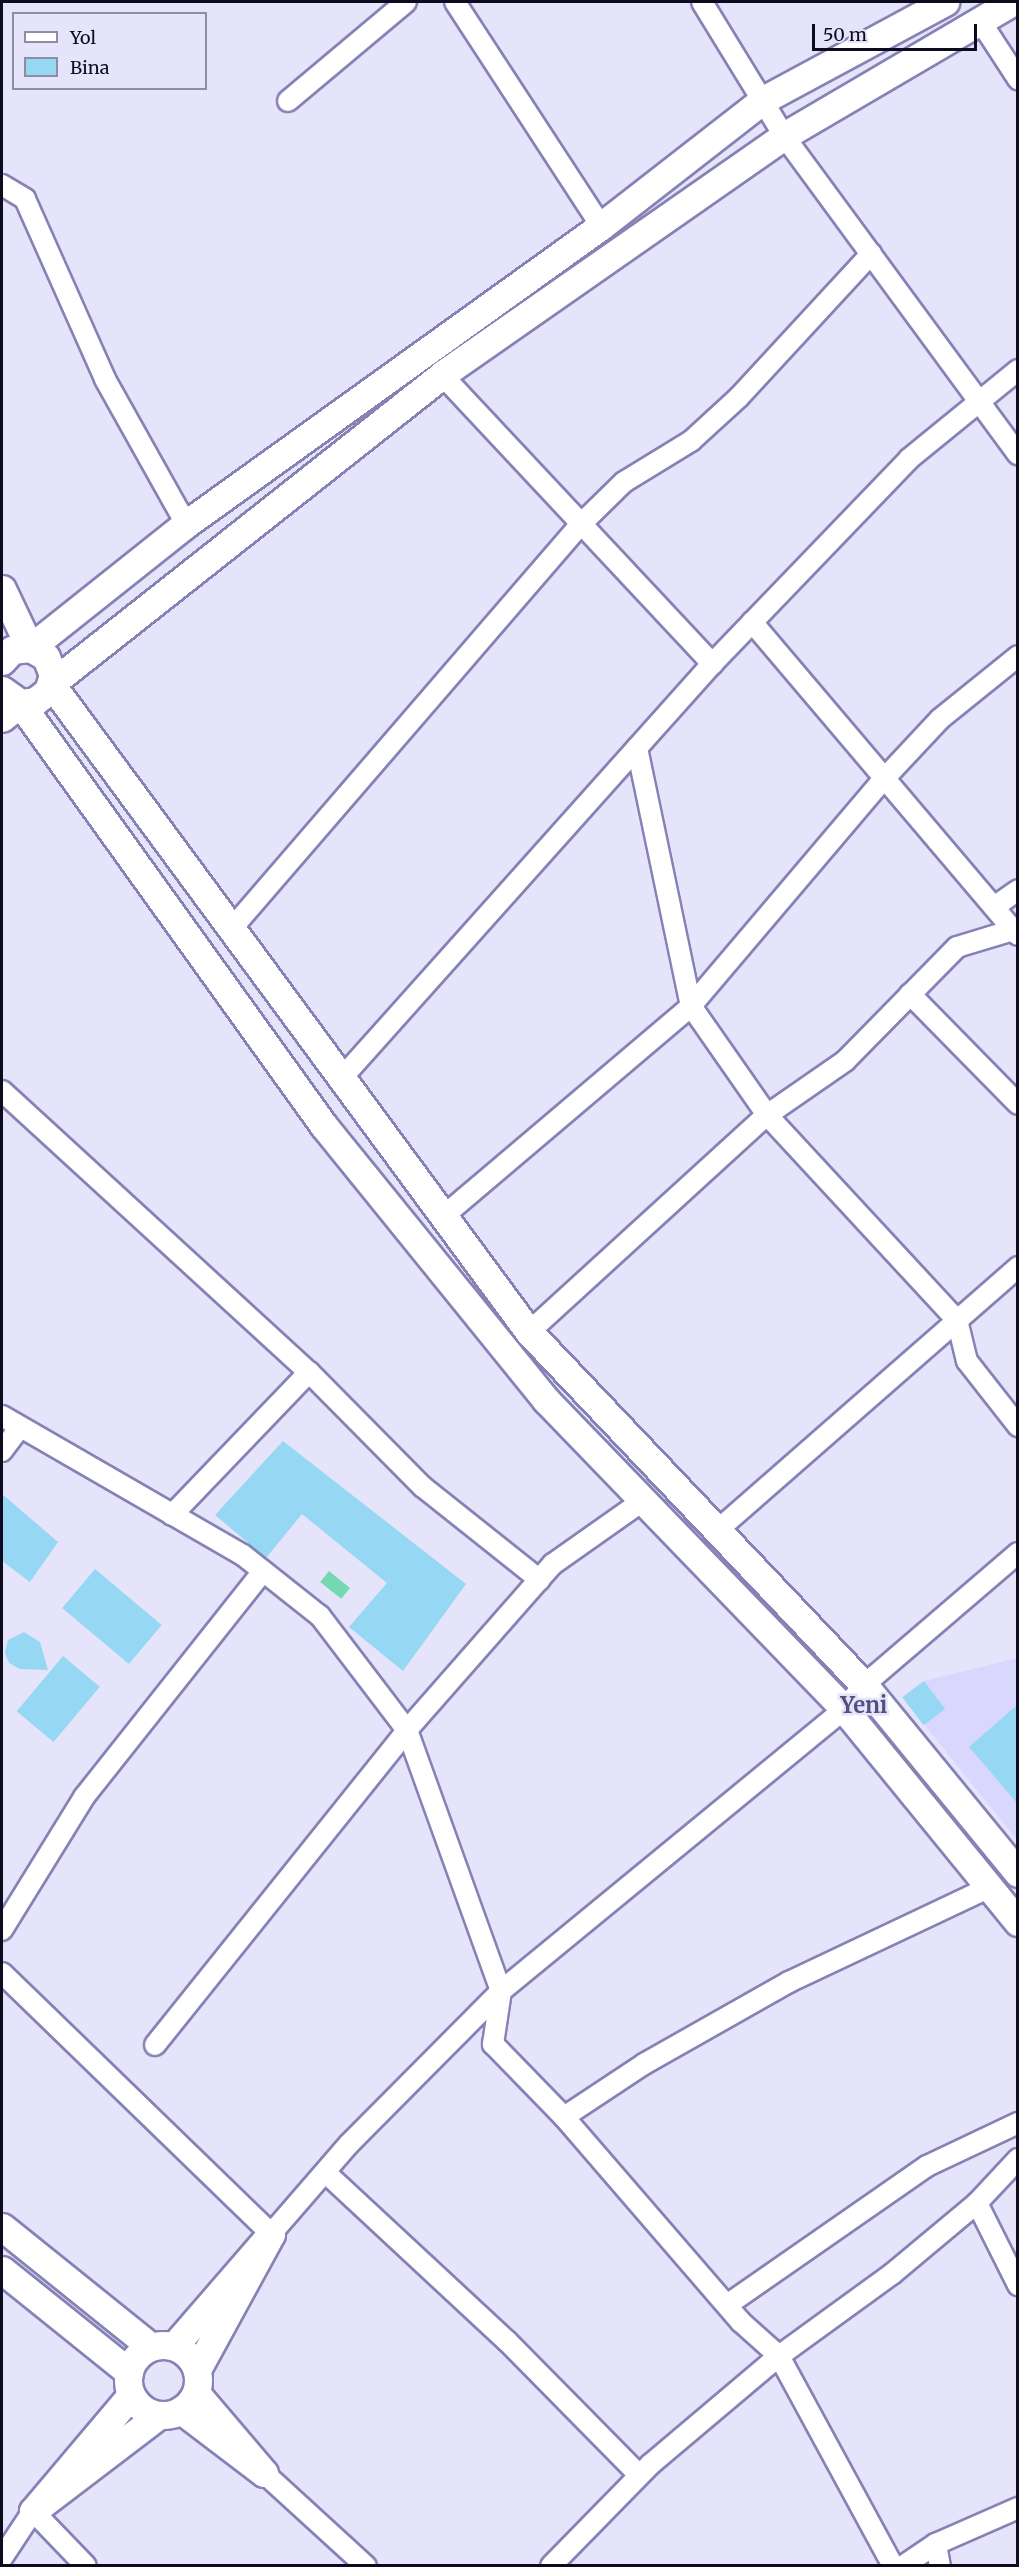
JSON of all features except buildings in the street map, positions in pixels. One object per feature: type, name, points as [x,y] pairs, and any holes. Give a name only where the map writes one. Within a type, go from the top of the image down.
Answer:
[{"type":"main road","points":[[2,661],[12,650],[30,648],[186,524],[601,226],[762,100],[945,2]]},
{"type":"main road","points":[[1012,2],[979,19],[784,136],[442,375],[51,684],[42,697],[8,704],[324,1126],[546,1400],[641,1502],[844,1709],[1017,1922]]},
{"type":"main road","points":[[2,589],[30,648],[51,665],[51,684],[234,926],[340,1080],[446,1214],[529,1332],[719,1529],[864,1685],[1017,1873]]},
{"type":"main road","points":[[2,2227],[163,2346],[184,2351],[183,2397],[264,2473]]},
{"type":"main road","points":[[33,2511],[130,2384],[133,2361],[163,2346],[271,2234]]},
{"type":"main road","points":[[33,2511],[183,2397],[271,2234]]},
{"type":"main road","points":[[2,2270],[130,2384],[138,2405],[183,2397]]},
{"type":"street","points":[[288,101],[406,2]]},
{"type":"street","points":[[455,2],[601,226]]},
{"type":"street","points":[[702,2],[784,136],[1017,454]]},
{"type":"street","points":[[979,19],[1017,79]]},
{"type":"street","points":[[2,184],[25,199],[105,379],[186,524]]},
{"type":"street","points":[[234,926],[579,526],[624,482],[691,441],[739,397],[871,254]]},
{"type":"street","points":[[340,1080],[752,622],[909,459],[1017,370]]},
{"type":"street","points":[[442,375],[579,526],[712,664]]},
{"type":"street","points":[[529,1332],[767,1115],[845,1061],[957,947],[1015,932],[883,780],[752,622]]},
{"type":"street","points":[[446,1214],[691,1006],[883,780],[940,719],[1017,656]]},
{"type":"street","points":[[637,748],[691,1006],[767,1115],[957,1320],[966,1361],[1017,1426]]},
{"type":"street","points":[[994,907],[1017,890]]},
{"type":"street","points":[[910,994],[1017,1104]]},
{"type":"street","points":[[2,1091],[309,1372],[423,1487],[540,1580]]},
{"type":"street","points":[[719,1529],[1017,1267]]},
{"type":"street","points":[[172,1515],[309,1372]]},
{"type":"street","points":[[2,1416],[263,1571],[320,1616],[407,1730],[501,1991],[493,2044],[564,2117],[727,2305],[779,2356],[893,2565]]},
{"type":"street","points":[[2,1451],[20,1427]]},
{"type":"street","points":[[155,2045],[407,1730],[553,1564],[641,1502]]},
{"type":"street","points":[[2,1973],[271,2234],[349,2144],[501,1991],[844,1709],[864,1685],[1017,1553]]},
{"type":"street","points":[[2,1930],[84,1797],[263,1571]]},
{"type":"street","points":[[564,2117],[644,2064],[789,1982],[990,1887]]},
{"type":"street","points":[[727,2305],[927,2166],[1017,2123]]},
{"type":"street","points":[[551,2565],[639,2475],[779,2356],[892,2274],[977,2203],[1017,2160]]},
{"type":"street","points":[[326,2173],[507,2341],[639,2475]]},
{"type":"street","points":[[977,2203],[1017,2285]]},
{"type":"street","points":[[264,2473],[366,2565]]},
{"type":"street","points":[[903,2565],[936,2544],[1017,2508]]},
{"type":"street","points":[[2,2558],[33,2511],[86,2565]]},
{"type":"street","points":[[936,2544],[939,2565]]},
{"type":"shaded area","points":[[329,1571],[350,1588],[341,1599],[320,1582]]},
{"type":"shaded area","points":[[1017,1658],[1017,1840],[902,1697],[924,1681]]},
{"type":"district","name":"Yeni","points":[[864,1706]]}]
